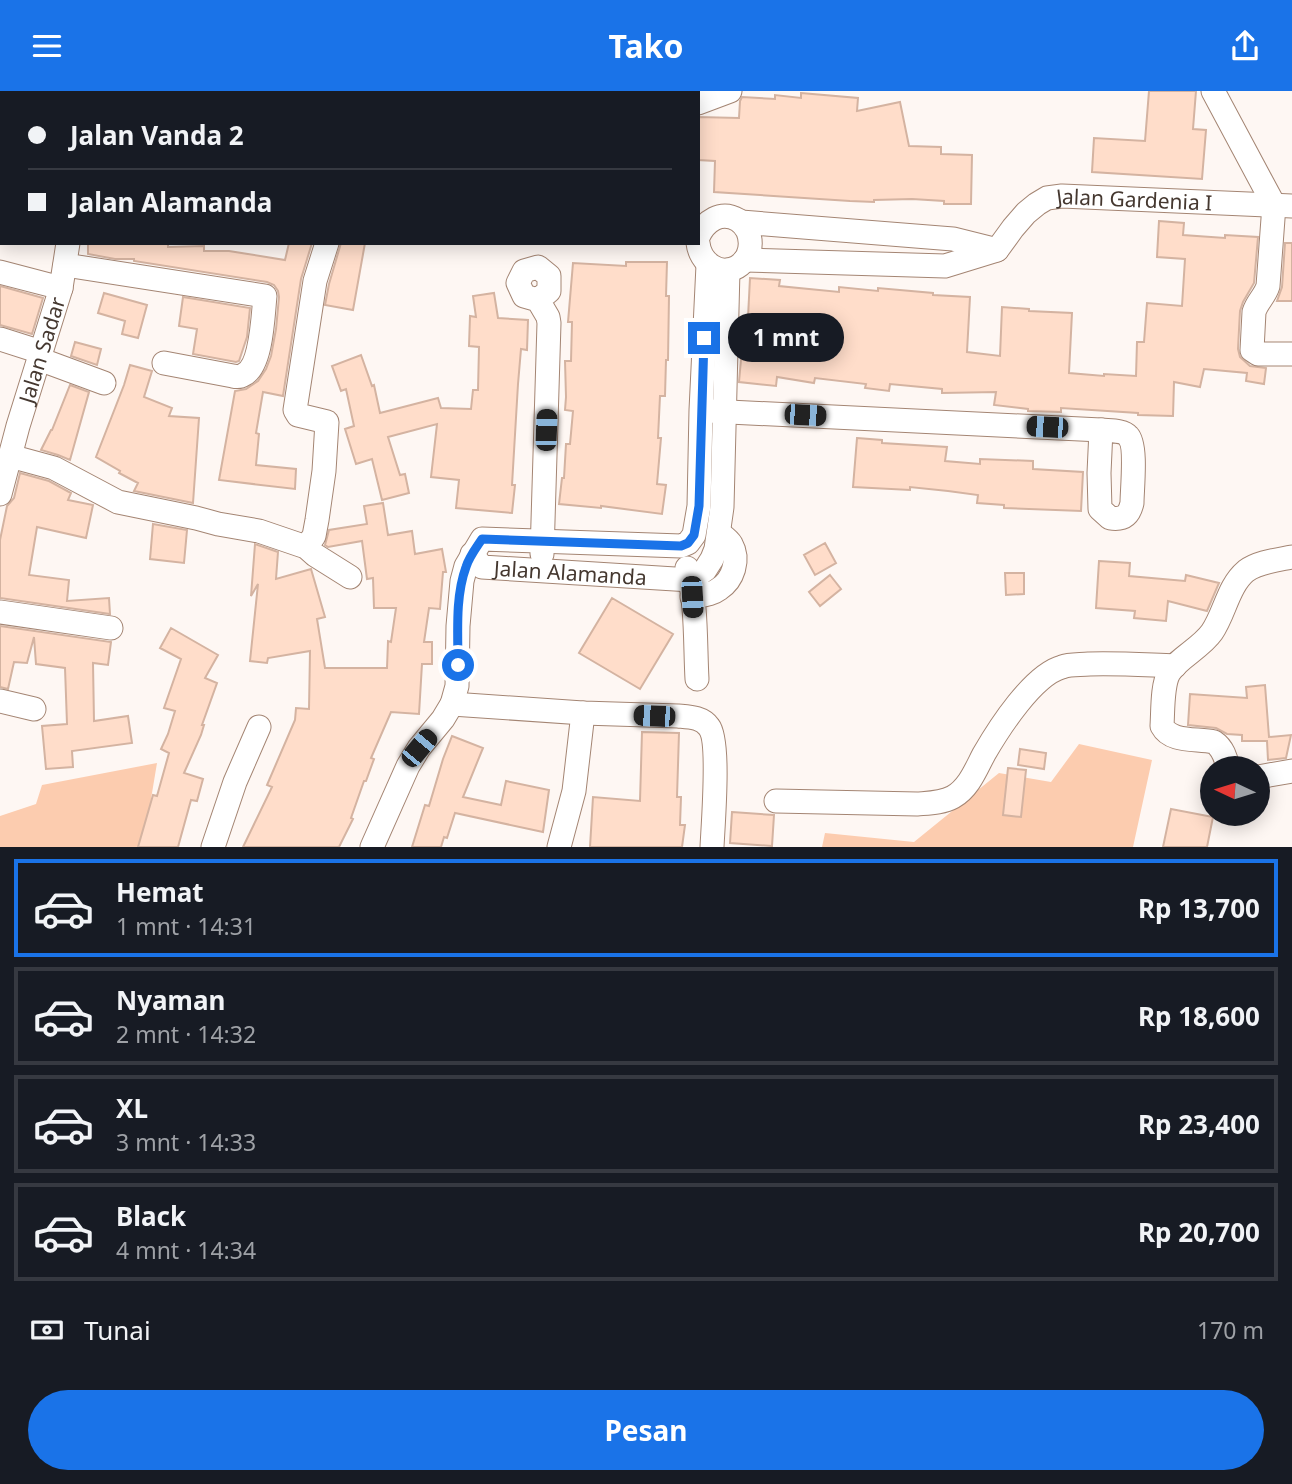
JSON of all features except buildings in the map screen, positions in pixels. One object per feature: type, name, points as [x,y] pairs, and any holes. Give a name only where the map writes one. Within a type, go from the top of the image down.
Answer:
[{"type":"street","points":[[700,102],[730,91]]},
{"type":"street","points":[[1213,91],[1283,206],[1268,286],[1254,311],[1252,350],[1258,354],[1292,354]]},
{"type":"street","name":"Jalan Gardenia I","points":[[997,250],[1026,213],[1047,198],[1074,196],[1283,206]]},
{"type":"street","points":[[697,680],[692,589],[681,546],[688,543],[694,535],[699,506],[701,410],[727,265],[750,250],[751,240],[748,230],[732,217],[721,216],[703,220]]},
{"type":"street","points":[[741,222],[953,239],[997,250]]},
{"type":"street","points":[[306,547],[314,536],[317,520],[327,422],[298,415],[295,409],[315,281],[326,245]]},
{"type":"street","points":[[698,245],[701,256],[727,265],[944,266],[997,250]]},
{"type":"street","points":[[66,254],[265,296],[260,340],[247,374],[241,377],[233,376],[164,363]]},
{"type":"street","name":"Jalan Sadar","points":[[0,494],[10,456],[9,425],[40,356],[61,288],[66,254]]},
{"type":"street","points":[[692,589],[712,559],[722,507],[727,265]]},
{"type":"street","points":[[0,272],[61,288]]},
{"type":"street","points":[[538,300],[548,317],[549,330],[541,572]]},
{"type":"street","points":[[0,339],[104,383]]},
{"type":"street","points":[[701,410],[1101,430]]},
{"type":"street","points":[[10,456],[54,468],[118,502],[259,531],[306,547],[350,577]]},
{"type":"street","name":"Jalan Alamanda","points":[[681,546],[482,539],[472,554],[482,567],[692,589]]},
{"type":"street","points":[[372,847],[408,766],[452,703],[457,686],[462,581],[472,554]]},
{"type":"street","points":[[1225,756],[1220,746],[1208,741],[1173,737],[1165,732],[1162,726],[1165,684],[1175,666],[1200,646],[1213,631],[1234,587],[1245,572],[1258,565],[1292,557]]},
{"type":"street","points":[[0,612],[111,628]]},
{"type":"street","points":[[776,800],[917,804],[952,797],[961,791],[972,777],[998,731],[1045,675],[1062,667],[1090,664],[1175,666]]},
{"type":"street","points":[[0,701],[34,709]]},
{"type":"street","points":[[452,703],[583,713],[692,717],[702,721],[709,727],[714,748],[712,847]]},
{"type":"street","points":[[559,847],[574,791],[583,713]]},
{"type":"street","points":[[213,847],[235,782],[259,727]]},
{"type":"street","points":[[1270,775],[1292,771]]},
{"type":"shaded area","points":[[1079,744],[1152,760],[1133,847],[822,847],[825,833],[914,842],[999,773],[1051,782]]},
{"type":"shaded area","points":[[157,763],[143,847],[0,847],[0,816],[36,804],[42,785]]},
{"type":"route","points":[[458,665],[462,581],[466,566],[482,539],[681,546],[688,543],[694,535],[699,506],[704,338]]}]
